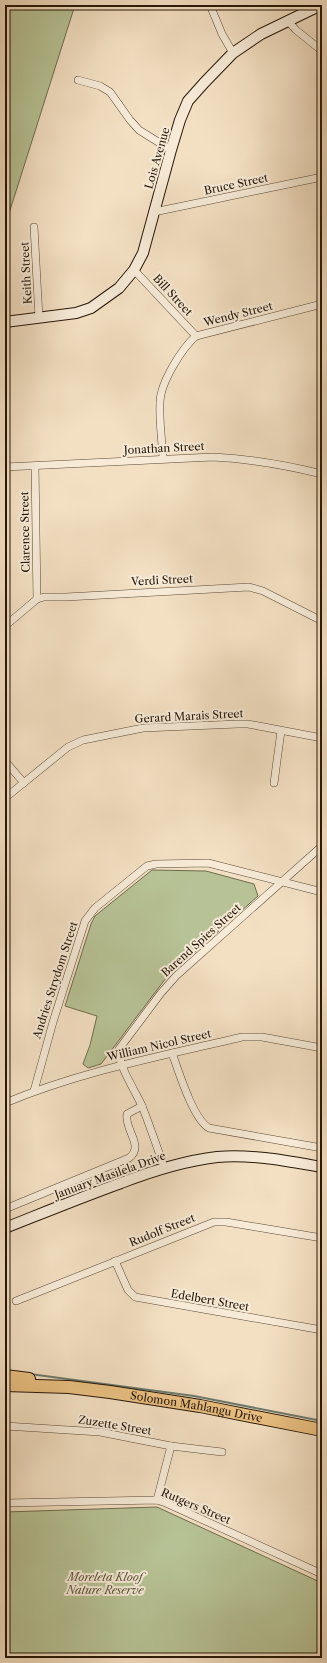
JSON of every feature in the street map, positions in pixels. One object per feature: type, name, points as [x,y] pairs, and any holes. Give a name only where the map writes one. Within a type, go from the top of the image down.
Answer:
[{"type":"main road","name":"Solomon Mahlangu Drive","points":[[5,1376],[69,1387],[178,1402],[322,1430]]},
{"type":"main road","name":"Solomon Mahlangu Drive","points":[[5,1385],[69,1387]]},
{"type":"street","points":[[210,5],[222,34],[233,53]]},
{"type":"street","name":"Lois Avenue","points":[[5,322],[76,313],[91,308],[112,294],[134,270],[143,253],[171,150],[180,120],[188,101],[233,53],[261,34],[321,5]]},
{"type":"street","points":[[288,21],[311,43],[322,51]]},
{"type":"street","points":[[78,80],[100,86],[110,92],[139,130],[171,150]]},
{"type":"street","name":"Bruce Street","points":[[154,212],[322,178]]},
{"type":"street","name":"Keith Street","points":[[34,228],[37,318]]},
{"type":"street","name":"Bill Street","points":[[134,270],[196,336]]},
{"type":"street","name":"Wendy Street","points":[[163,458],[160,402],[162,392],[178,359],[190,341],[196,336],[322,304]]},
{"type":"street","name":"Lois Avenue","points":[[5,327],[19,325],[37,318]]},
{"type":"street","name":"Jonathan Street","points":[[5,467],[213,456],[275,464],[322,474]]},
{"type":"street","name":"Clarence Street","points":[[35,466],[37,599]]},
{"type":"street","name":"Verdi Street","points":[[37,599],[44,597],[253,587],[322,620]]},
{"type":"street","points":[[5,626],[37,599]]},
{"type":"street","name":"Gerard Marais Street","points":[[5,798],[68,747],[83,740],[102,735],[144,728],[248,724],[322,738]]},
{"type":"street","points":[[274,783],[281,730]]},
{"type":"street","points":[[5,760],[24,783]]},
{"type":"street","name":"Barend Spies Street","points":[[122,1065],[118,1053],[122,1045],[167,986],[322,846]]},
{"type":"street","name":"Andries Strydom Street","points":[[34,1091],[53,1022],[85,921],[95,908],[147,866],[156,864],[208,863],[322,892]]},
{"type":"street","name":"William Nicol Street","points":[[5,1103],[34,1091],[122,1065],[242,1037],[252,1036],[322,1048]]},
{"type":"street","points":[[172,1053],[197,1115],[203,1125],[209,1128],[322,1148]]},
{"type":"street","points":[[122,1065],[142,1106],[164,1167]]},
{"type":"street","name":"January Masilela Drive","points":[[5,1209],[129,1158],[133,1155],[136,1148],[126,1120],[127,1114],[142,1106]]},
{"type":"street","name":"January Masilela Drive","points":[[5,1228],[164,1167],[217,1157],[249,1156],[322,1167]]},
{"type":"street","name":"Rudolf Street","points":[[16,1301],[214,1222],[226,1222],[322,1238]]},
{"type":"street","name":"Edelbert Street","points":[[115,1261],[128,1290],[135,1297],[322,1330]]},
{"type":"street","name":"Zuzette Street","points":[[5,1426],[100,1432],[171,1446],[222,1452]]},
{"type":"street","points":[[157,1500],[171,1446]]},
{"type":"street","name":"Rutgers Street","points":[[5,1503],[157,1500],[322,1574]]},
{"type":"green space","points":[[5,5],[75,5],[5,226]]},
{"type":"green space","points":[[152,870],[206,871],[254,884],[258,896],[166,978],[101,1064],[88,1068],[83,1064],[90,1045],[97,1016],[65,1006],[91,924],[95,916]]},
{"type":"green space","name":"Moreleta Kloof Nature Reserve","points":[[157,1507],[322,1583],[322,1658],[5,1658],[5,1512]]},
{"type":"waterway","points":[[30,1374],[194,1396],[322,1421]]}]
